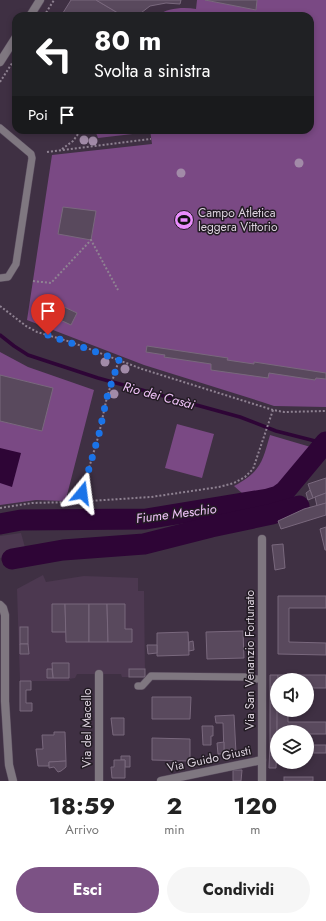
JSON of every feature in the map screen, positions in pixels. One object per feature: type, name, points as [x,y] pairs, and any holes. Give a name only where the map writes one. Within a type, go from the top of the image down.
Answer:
[{"type":"street","points":[[32,12],[40,0]]},
{"type":"street","points":[[0,62],[12,43]]},
{"type":"street","name":"Via San Venanzio Fortunato","points":[[262,539],[262,781]]},
{"type":"street","points":[[0,605],[3,608],[5,615],[6,709],[9,764],[13,781]]},
{"type":"street","name":"Via del Macello","points":[[99,674],[99,781]]},
{"type":"street","name":"Via Guido Giusti","points":[[161,781],[262,760]]},
{"type":"lane","points":[[0,128],[31,154],[32,158],[16,264],[8,277],[0,278]]},
{"type":"lane","points":[[138,686],[142,686],[151,676],[245,677],[251,679],[262,679]]},
{"type":"path","points":[[46,12],[54,0]]},
{"type":"path","points":[[0,82],[12,64]]},
{"type":"path","points":[[60,150],[68,146],[78,134]]},
{"type":"path","points":[[46,152],[151,139]]},
{"type":"path","points":[[33,281],[50,283],[92,240],[118,290]]},
{"type":"path","points":[[0,306],[26,326],[37,332],[273,410],[284,412],[326,411]]},
{"type":"path","points":[[79,502],[99,434],[110,387],[119,360]]},
{"type":"path","points":[[0,508],[32,503],[79,502],[151,496],[219,487],[234,483],[245,477],[253,469],[273,410]]},
{"type":"shaded area","name":"Campo Atletica leggera Vittorio","points":[[197,0],[205,0],[256,9],[257,0],[326,0],[326,407],[274,406],[144,365],[27,320],[52,155],[152,144],[151,134],[314,134],[314,12],[163,12],[186,8],[196,9]]},
{"type":"shaded area","points":[[96,134],[133,134],[98,138]]},
{"type":"shaded area","points":[[0,352],[28,367],[94,390],[66,499],[64,501],[36,500],[0,505]]},
{"type":"shaded area","points":[[177,424],[214,434],[202,478],[165,468]]},
{"type":"shaded area","points":[[270,435],[314,448],[280,486],[265,492],[243,494],[234,486],[255,471],[265,453]]},
{"type":"shaded area","points":[[326,437],[326,455],[300,479],[292,490],[282,498],[274,502],[268,499],[280,491],[309,457],[319,442]]},
{"type":"shaded area","points":[[0,448],[21,453],[12,487],[0,483]]},
{"type":"shaded area","points":[[21,533],[26,551],[0,558],[0,536]]},
{"type":"shaded area","points":[[43,575],[46,582],[84,576],[138,578],[138,591],[144,591],[145,677],[122,677],[121,674],[77,674],[75,678],[69,679],[70,681],[20,681],[17,589]]},
{"type":"building","points":[[71,0],[96,0],[116,12],[64,12]]},
{"type":"building","points":[[96,0],[181,0],[180,4],[166,3],[150,6],[142,12],[116,12]]},
{"type":"building","points":[[205,0],[257,0],[256,10]]},
{"type":"building","points":[[63,207],[96,211],[91,240],[58,234]]},
{"type":"building","points":[[62,306],[77,313],[71,325],[56,318]]},
{"type":"building","points":[[147,346],[228,358],[227,360],[254,364],[254,362],[326,373],[326,379],[316,378],[315,380],[269,373],[268,378],[211,370],[211,364],[164,357],[165,355],[146,352]]},
{"type":"building","points":[[0,375],[53,388],[42,431],[0,421]]},
{"type":"building","points":[[326,478],[326,493],[313,498],[308,484]]},
{"type":"building","points":[[310,490],[313,498],[308,500],[306,493]]},
{"type":"building","points":[[326,493],[326,503],[317,506],[315,497]]},
{"type":"building","points":[[326,503],[326,515],[281,529],[278,521],[304,509]]},
{"type":"building","points":[[326,527],[326,550],[325,550],[320,529]]},
{"type":"building","points":[[283,544],[285,568],[275,570],[272,545]]},
{"type":"building","points":[[278,596],[326,596],[326,608],[289,608],[289,642],[326,643],[326,655],[278,654]]},
{"type":"building","points":[[52,604],[65,604],[66,632],[52,632]]},
{"type":"building","points":[[65,604],[89,604],[89,642],[66,642]]},
{"type":"building","points":[[89,604],[107,604],[108,642],[89,642]]},
{"type":"building","points":[[107,604],[125,604],[125,629],[132,629],[132,642],[108,642]]},
{"type":"building","points":[[20,627],[28,627],[28,644],[20,644]]},
{"type":"building","points":[[243,631],[244,658],[207,659],[206,632]]},
{"type":"building","points":[[188,632],[189,655],[157,656],[157,633]]},
{"type":"building","points":[[193,641],[194,650],[189,651],[189,642]]},
{"type":"building","points":[[20,644],[28,644],[29,654],[20,654]]},
{"type":"building","points":[[147,645],[157,645],[157,653],[148,654]]},
{"type":"building","points":[[52,663],[69,663],[69,678],[53,678]]},
{"type":"building","points":[[47,669],[52,669],[53,678],[47,678]]},
{"type":"building","points":[[129,669],[145,669],[145,677],[129,677]]},
{"type":"building","points":[[314,675],[326,675],[326,688],[314,688]]},
{"type":"building","points":[[20,681],[31,681],[31,690],[26,690],[26,703],[32,703],[32,711],[20,711]]},
{"type":"building","points":[[152,697],[191,697],[190,719],[152,719]]},
{"type":"building","points":[[234,715],[236,753],[224,754],[223,723],[216,723],[215,716]]},
{"type":"building","points":[[270,717],[277,717],[277,725],[270,725]]},
{"type":"building","points":[[277,717],[288,717],[288,722],[326,722],[326,734],[314,734],[314,725],[277,725]]},
{"type":"building","points":[[111,718],[124,718],[124,735],[113,735]]},
{"type":"building","points":[[202,726],[213,726],[211,745],[203,745]]},
{"type":"building","points":[[54,732],[65,732],[66,761],[49,762],[49,766],[38,766],[36,749],[43,749],[42,735],[54,735]]},
{"type":"building","points":[[152,738],[190,739],[190,761],[152,760]]},
{"type":"building","points":[[224,742],[224,754],[218,754],[217,743]]},
{"type":"building","points":[[270,745],[270,768],[269,768]]},
{"type":"building","points":[[314,745],[326,745],[326,753],[314,753]]},
{"type":"building","points":[[121,756],[130,756],[130,767],[125,767],[125,760],[121,760]]},
{"type":"building","points":[[114,760],[125,760],[125,778],[112,778],[111,767],[114,767]]},
{"type":"building","points":[[66,761],[66,767],[61,771],[58,772],[54,767],[49,768],[49,762]]},
{"type":"building","points":[[233,770],[242,770],[241,781],[233,781]]},
{"type":"building","points":[[284,777],[313,777],[313,781],[284,781]]},
{"type":"waterway","name":"Rio dei Casài","points":[[0,335],[28,355],[98,378],[240,417],[276,431],[323,443]]},
{"type":"waterway","name":"Fiume Meschio","points":[[0,524],[21,520],[146,519],[268,499],[278,496],[285,491],[326,442]]},
{"type":"waterway","points":[[12,559],[63,550],[144,544],[211,527],[272,514],[299,506]]},
{"type":"place","name":"Campo Atletica leggera Vittorio","points":[[184,220]]},
{"type":"route","points":[[48,335],[119,360],[107,397],[99,434],[82,493]]}]
